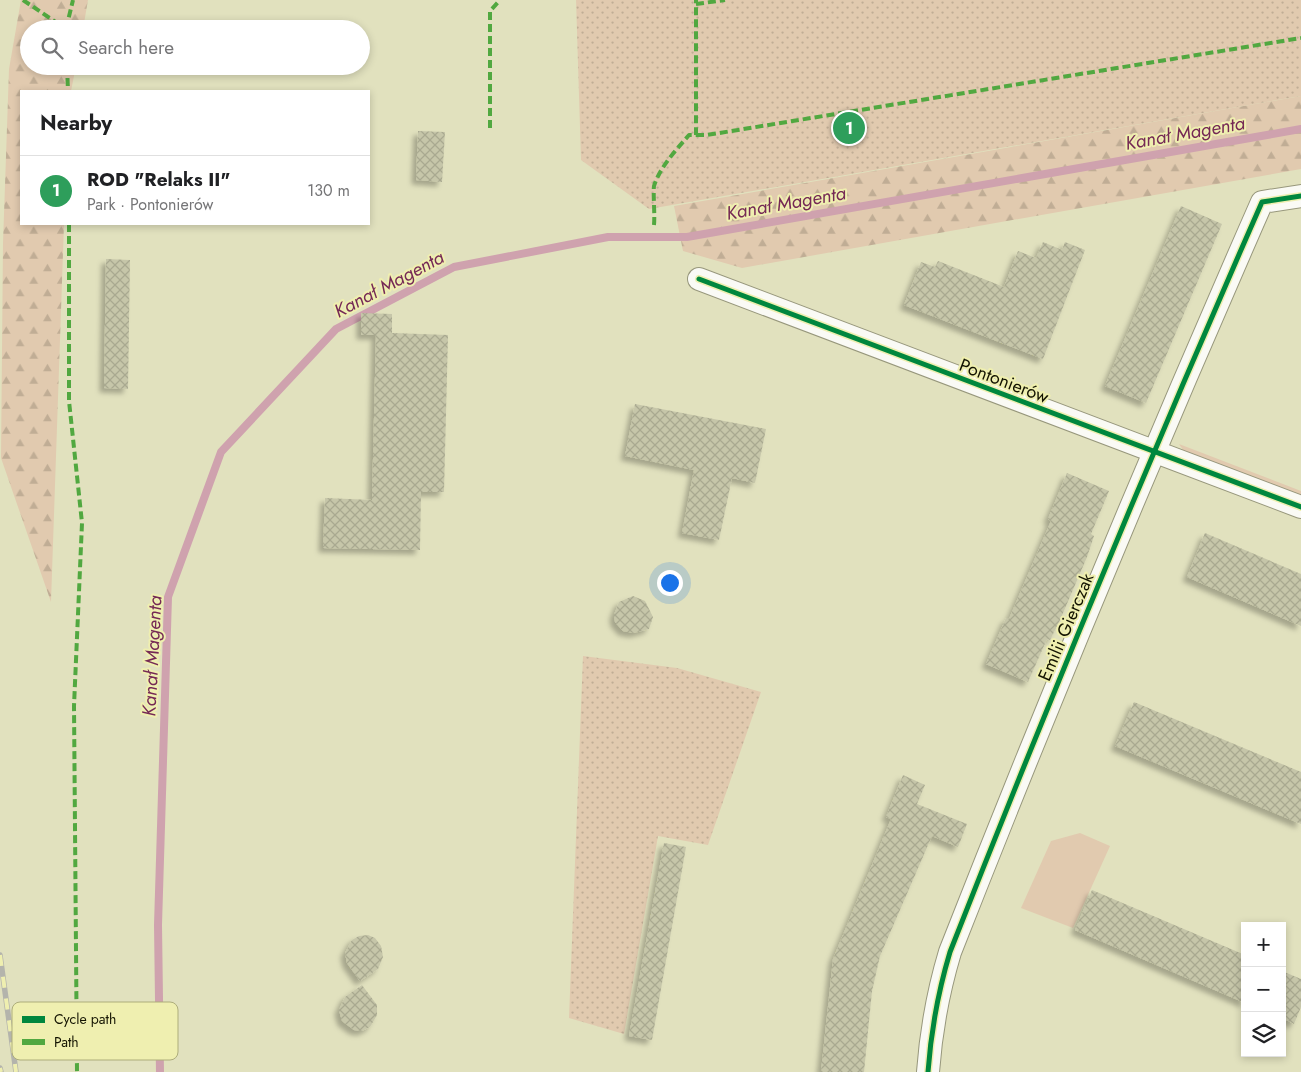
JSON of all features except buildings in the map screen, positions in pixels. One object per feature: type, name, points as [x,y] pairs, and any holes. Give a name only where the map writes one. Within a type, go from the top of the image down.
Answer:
[{"type":"street","name":"Emilii Gierczak","points":[[928,1072],[931,1036],[941,982],[950,952],[1031,746],[1154,453],[1262,202],[1301,196]]},
{"type":"street","name":"Pontonierów","points":[[699,279],[1154,453],[1301,507]]},
{"type":"green space","points":[[21,0],[88,0],[85,20],[20,20],[20,75],[74,75],[71,90],[20,90],[20,225],[64,225],[51,602],[1,458],[3,243],[9,69]]},
{"type":"green space","points":[[576,0],[1301,0],[1301,96],[649,209],[581,160]]},
{"type":"green space","points":[[1301,96],[1301,169],[742,268],[683,251],[674,206]]},
{"type":"green space","points":[[1179,444],[1301,491],[1301,498],[1185,453]]},
{"type":"green space","points":[[583,656],[677,668],[761,692],[708,845],[658,836],[624,1034],[569,1018]]},
{"type":"green space","points":[[1080,833],[1110,846],[1073,928],[1021,908],[1051,841]]},
{"type":"waterway","name":"Kanał Magenta","points":[[159,1002],[158,925],[168,597],[221,452],[336,329],[454,267],[608,237],[687,237],[1301,129]]},
{"type":"waterway","name":"Kanał Magenta","points":[[160,1060],[160,1072]]},
{"type":"railway","points":[[0,955],[12,1043]]},
{"type":"railway","points":[[14,1060],[16,1072]]},
{"type":"railway","points":[[0,1068],[1,1072]]},
{"type":"marked path","points":[[23,0],[53,20]]},
{"type":"marked path","points":[[68,20],[73,0]]},
{"type":"marked path","points":[[490,128],[490,11],[500,0]]},
{"type":"marked path","points":[[654,225],[654,186],[660,172],[689,135],[696,135],[696,0]]},
{"type":"marked path","points":[[696,4],[725,0]]},
{"type":"marked path","points":[[696,135],[707,135],[1301,38]]},
{"type":"marked path","points":[[67,75],[68,90]]},
{"type":"marked path","points":[[69,225],[69,401],[82,523],[74,706],[76,1002]]},
{"type":"marked path","points":[[77,1060],[77,1072]]},
{"type":"cycle path","points":[[928,1072],[936,1012],[950,952],[1063,669],[1181,388],[1262,202],[1301,196]]},
{"type":"cycle path","points":[[699,279],[1301,507]]},
{"type":"place","name":"ROD \"Relaks II\"","points":[[849,128]]}]
